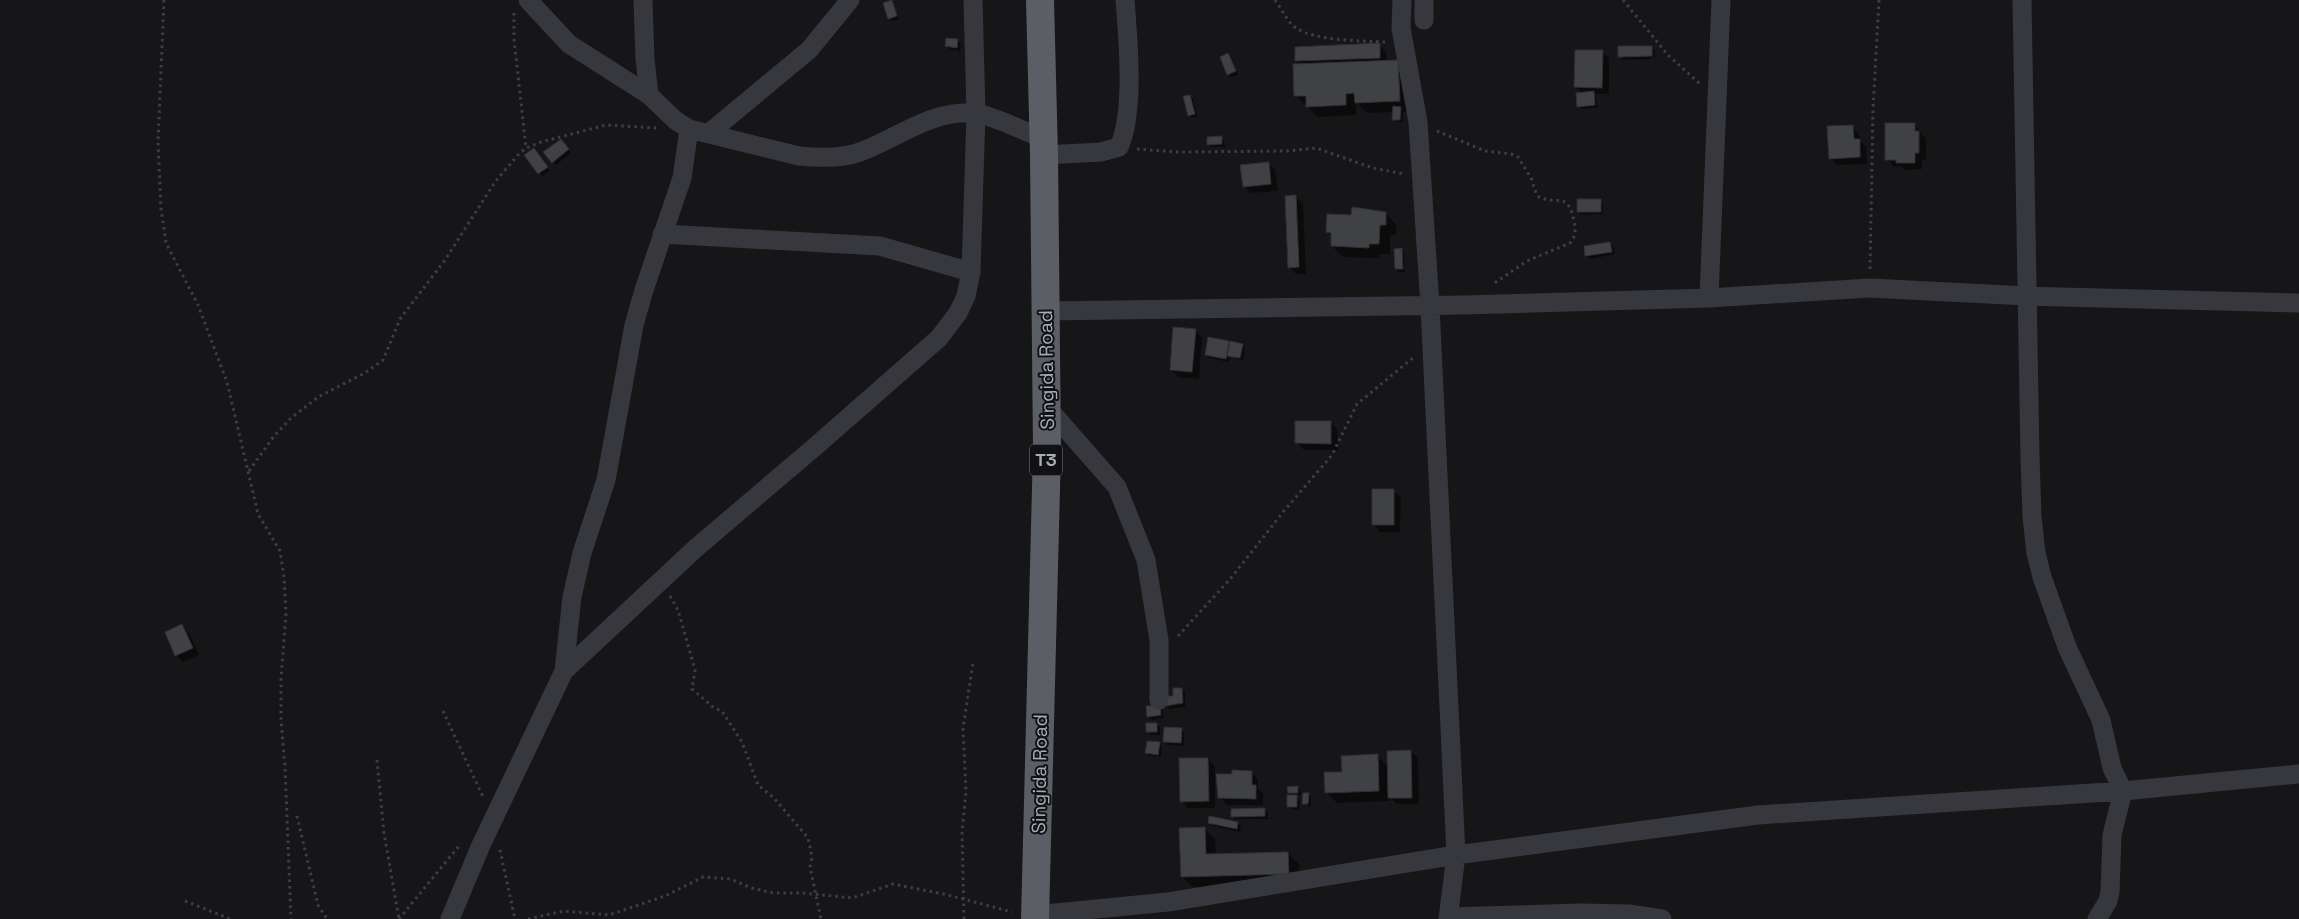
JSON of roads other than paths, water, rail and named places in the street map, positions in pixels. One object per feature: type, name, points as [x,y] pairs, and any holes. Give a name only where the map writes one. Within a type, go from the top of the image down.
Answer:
[{"type":"highway","name":"Singida Road","points":[[1035,917],[1046,406],[1044,147],[1040,0]]},
{"type":"street","points":[[643,0],[643,31],[649,95]]},
{"type":"street","points":[[709,133],[809,50],[850,0]]},
{"type":"street","points":[[564,671],[696,548],[939,338],[958,313],[966,296],[971,272],[976,114],[973,0]]},
{"type":"street","points":[[522,2],[569,44],[649,95],[682,124],[709,133],[799,156],[825,158],[859,153],[912,127],[950,114],[976,114],[1044,147],[1102,152],[1119,147],[1127,123],[1129,44],[1125,0]]},
{"type":"street","points":[[1402,0],[1401,28],[1418,122],[1432,343],[1456,855],[1448,918],[1580,913],[1629,914],[1662,919]]},
{"type":"street","points":[[1424,0],[1424,20]]},
{"type":"street","points":[[1709,298],[1721,0]]},
{"type":"street","points":[[2022,0],[2032,517],[2036,552],[2057,625],[2101,720],[2112,768],[2123,791],[2112,835],[2110,892],[2097,919]]},
{"type":"street","points":[[450,919],[494,819],[564,671],[572,597],[578,570],[606,480],[634,325],[662,234],[682,178],[682,124]]},
{"type":"street","points":[[662,234],[880,246],[971,272]]},
{"type":"street","points":[[1045,311],[1430,306],[1709,298],[1870,288],[2027,296],[2299,303]]},
{"type":"street","points":[[1046,406],[1116,487],[1146,560],[1159,640],[1159,700]]},
{"type":"street","points":[[1035,917],[1168,910],[1456,855],[1758,815],[2123,791],[2299,774]]}]
